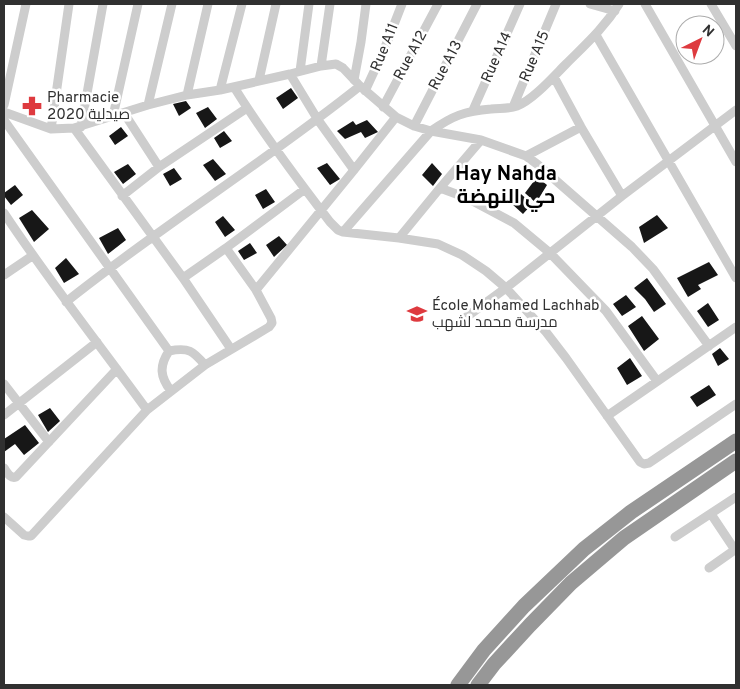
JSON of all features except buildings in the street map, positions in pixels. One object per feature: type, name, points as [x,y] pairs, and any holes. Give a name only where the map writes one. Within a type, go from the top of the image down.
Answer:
[{"type":"highway","points":[[458,685],[484,650],[524,606],[584,550],[631,512],[736,441]]},
{"type":"highway","points":[[478,685],[494,664],[571,583],[624,538],[736,461]]},
{"type":"street","points":[[4,106],[26,4]]},
{"type":"street","points":[[51,129],[69,4]]},
{"type":"street","points":[[104,4],[78,128],[122,196],[183,278],[231,349]]},
{"type":"street","points":[[113,116],[138,4]]},
{"type":"street","points":[[148,105],[172,4]]},
{"type":"street","points":[[187,95],[208,4]]},
{"type":"street","points":[[220,90],[242,4]]},
{"type":"street","points":[[259,80],[276,4]]},
{"type":"street","points":[[300,71],[309,4]]},
{"type":"street","points":[[321,66],[330,4]]},
{"type":"street","points":[[66,302],[109,268],[318,120],[360,86],[366,4]]},
{"type":"street","name":"Rue A11","points":[[360,86],[384,50],[402,4]]},
{"type":"street","name":"Rue A12","points":[[383,107],[438,4]]},
{"type":"street","name":"Rue A13","points":[[414,126],[477,4]]},
{"type":"street","name":"Rue A14","points":[[473,110],[520,4]]},
{"type":"street","name":"Rue A15","points":[[513,107],[556,4]]},
{"type":"street","points":[[590,4],[617,7]]},
{"type":"street","points":[[645,4],[736,162]]},
{"type":"street","points":[[711,4],[736,46]]},
{"type":"street","points":[[343,232],[431,131],[452,118],[473,110],[513,107],[525,102],[554,77],[596,35],[617,7]]},
{"type":"street","points":[[596,35],[736,278]]},
{"type":"street","points":[[4,112],[51,129],[78,128],[148,105],[187,95],[220,90],[336,64],[396,118],[431,131],[481,140],[526,156],[546,171],[632,247],[653,270],[709,346]]},
{"type":"street","points":[[290,74],[318,120],[354,170]]},
{"type":"street","points":[[554,77],[622,196]]},
{"type":"street","points":[[234,87],[305,189],[330,222],[343,232],[438,244],[462,255],[486,271],[506,288],[546,332],[637,459],[644,464],[650,463],[736,404]]},
{"type":"street","points":[[122,196],[159,167],[247,108]]},
{"type":"street","points":[[465,318],[736,110]]},
{"type":"street","points":[[124,113],[159,167]]},
{"type":"street","points":[[256,290],[396,118]]},
{"type":"street","points":[[4,120],[169,352]]},
{"type":"street","points":[[526,156],[581,127]]},
{"type":"street","points":[[399,238],[481,140]]},
{"type":"street","points":[[440,188],[468,198],[514,223],[550,253],[606,311],[657,381]]},
{"type":"street","points":[[183,278],[305,189]]},
{"type":"street","points":[[4,213],[32,256],[147,410]]},
{"type":"street","points":[[4,517],[24,535],[31,536],[147,410],[205,365],[272,323],[256,290],[226,248]]},
{"type":"street","points":[[4,275],[32,256]]},
{"type":"street","points":[[607,416],[736,328]]},
{"type":"street","points":[[4,415],[98,342]]},
{"type":"street","points":[[170,391],[162,375],[162,367],[169,352],[180,349],[186,350],[194,353],[205,365]]},
{"type":"street","points":[[4,468],[10,477],[16,477],[117,369]]},
{"type":"street","points":[[4,384],[49,442]]},
{"type":"street","points":[[675,537],[736,497]]},
{"type":"street","points":[[709,568],[736,549],[711,514]]},
{"type":"place","name":"Pharmacie 2020 صيدلية","points":[[32,106]]},
{"type":"place","name":"École Mohamed Lachhab مدرسة محمد لشهب","points":[[417,314]]},
{"type":"district","name":"Hay Nahda حي النهضة","points":[[506,184]]}]
